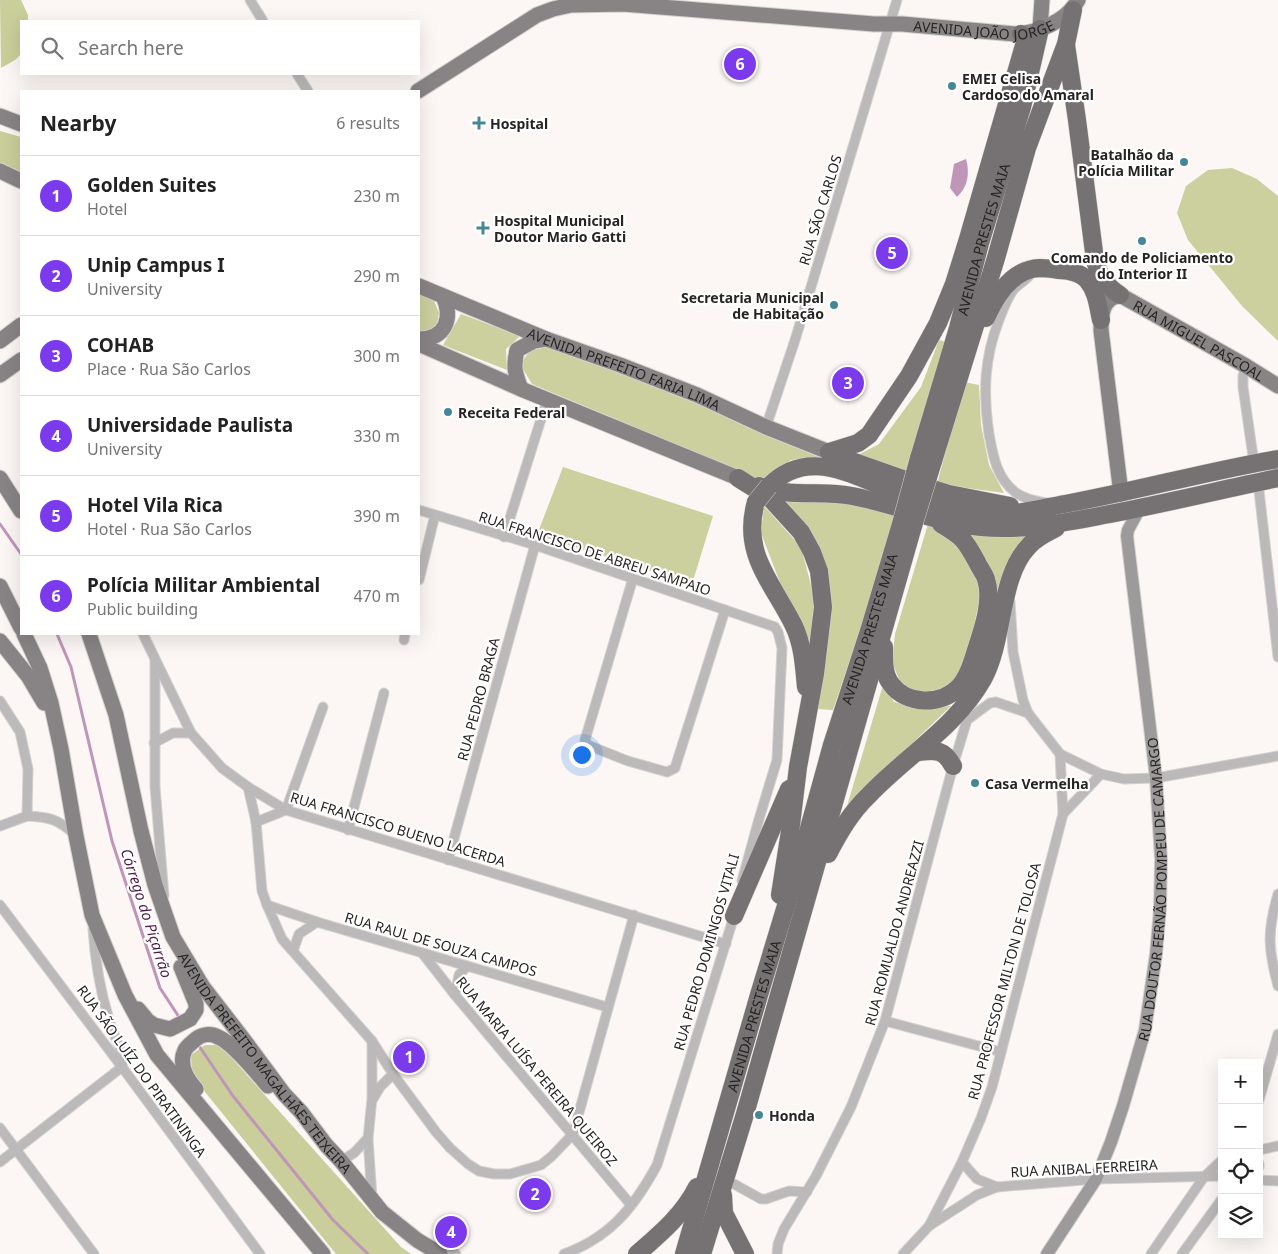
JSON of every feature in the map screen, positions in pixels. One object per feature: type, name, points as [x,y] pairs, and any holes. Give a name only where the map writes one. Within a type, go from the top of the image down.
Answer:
[{"type":"highway","name":"AVENIDA JOÃO JORGE","points":[[1066,44],[1076,5]]},
{"type":"highway","name":"AVENIDA PRESTES MAIA","points":[[702,1254],[805,907],[884,631],[914,522],[926,460],[980,242],[1022,107],[1040,29]]},
{"type":"highway","points":[[829,452],[858,443],[869,435],[909,376],[938,323],[954,284],[968,239],[1025,42],[1021,34]]},
{"type":"highway","name":"AVENIDA PRESTES MAIA","points":[[926,460],[959,374],[996,258],[1028,148],[1066,44]]},
{"type":"highway","points":[[1066,44],[1098,270],[1104,283],[1120,295]]},
{"type":"highway","points":[[1065,270],[1074,268],[1090,254],[1094,241]]},
{"type":"highway","points":[[959,374],[970,361],[986,318],[1000,291],[1021,273],[1038,268],[1065,270],[1076,273],[1088,281],[1096,296],[1101,320]]},
{"type":"highway","points":[[829,452],[949,494],[1037,510]]},
{"type":"highway","points":[[808,714],[804,667],[795,627],[762,568],[751,538],[756,502],[769,486],[787,471],[802,466],[817,465],[842,470],[936,505],[961,511],[989,514],[1037,510],[1122,494],[1278,459]]},
{"type":"highway","points":[[738,478],[769,490],[788,493],[850,495],[914,522],[965,540],[986,579],[988,603],[980,638],[963,682],[951,694],[933,700],[919,700],[903,695],[891,684],[887,676],[884,661],[884,631]]},
{"type":"highway","points":[[738,478],[770,498],[801,532],[812,552],[819,571],[822,607],[815,674],[798,767],[782,883],[759,995]]},
{"type":"highway","points":[[914,522],[946,522],[983,528],[1033,527],[1140,508],[1278,478]]},
{"type":"highway","name":"AVENIDA PRESTES MAIA","points":[[684,1254],[759,995],[806,844],[832,745],[869,630],[914,522]]},
{"type":"highway","points":[[805,907],[828,853],[840,831],[854,812],[869,794],[918,752],[974,695],[985,676],[992,658],[1009,586],[1020,557],[1028,546],[1043,534],[1067,522]]},
{"type":"highway","points":[[918,752],[934,750],[942,752],[954,766]]},
{"type":"highway","points":[[734,916],[798,767]]},
{"type":"highway","points":[[637,1254],[667,1228],[692,1198],[709,1152],[723,1124]]},
{"type":"highway","points":[[725,1180],[724,1213],[745,1254]]},
{"type":"main road","name":"AVENIDA PRESTES MAIA","points":[[1040,29],[1042,0]]},
{"type":"main road","name":"AVENIDA JOÃO JORGE","points":[[420,90],[538,15],[571,5],[623,2],[865,23],[1021,34],[1040,29],[1076,5]]},
{"type":"main road","points":[[0,116],[20,124]]},
{"type":"main road","name":"AVENIDA PREFEITO FARIA LIMA","points":[[420,286],[546,339],[697,395],[766,427],[829,452]]},
{"type":"main road","points":[[1120,295],[1108,300],[1102,310],[1100,330],[1122,494]]},
{"type":"main road","name":"RUA MIGUEL PASCOAL","points":[[1120,295],[1278,386]]},
{"type":"main road","points":[[420,338],[435,336],[444,330],[447,320],[447,305],[443,296]]},
{"type":"main road","points":[[0,341],[20,325]]},
{"type":"main road","points":[[521,389],[515,372],[514,362],[517,350],[534,341],[546,339]]},
{"type":"main road","points":[[420,344],[547,400],[738,478]]},
{"type":"main road","points":[[0,375],[20,361]]},
{"type":"main road","points":[[0,478],[20,509]]},
{"type":"main road","points":[[0,586],[20,626]]},
{"type":"main road","points":[[24,635],[40,668],[51,703],[92,915],[125,994],[157,1055],[323,1254]]},
{"type":"main road","name":"AVENIDA PREFEITO MAGALHÃES TEIXEIRA","points":[[89,635],[116,715],[141,831],[173,937],[203,987],[284,1094],[382,1212],[417,1240],[440,1254]]},
{"type":"main road","points":[[0,641],[28,676],[45,706],[58,735]]},
{"type":"main road","points":[[125,994],[148,1021],[161,1028],[170,1029],[190,1019],[196,1010],[196,1004],[176,956],[173,937]]},
{"type":"main road","points":[[227,1139],[205,1100],[186,1075],[183,1056],[186,1049],[200,1036],[208,1034],[228,1043],[298,1121],[316,1131]]},
{"type":"street","points":[[250,0],[262,20]]},
{"type":"street","name":"RUA SÃO CARLOS","points":[[766,427],[796,337],[897,0]]},
{"type":"street","points":[[298,75],[307,90]]},
{"type":"street","points":[[1038,268],[1015,289],[1002,314],[988,357],[985,379],[986,401],[994,458],[1004,481],[1015,492],[1029,499],[1060,505]]},
{"type":"street","points":[[1246,366],[1243,376],[1243,387],[1254,463]]},
{"type":"street","points":[[504,537],[547,400]]},
{"type":"street","points":[[1258,482],[1278,657]]},
{"type":"street","name":"RUA DOUTOR FERNÃO POMPEU DE CAMARGO","points":[[1047,1254],[1096,1179],[1123,1106],[1145,1030],[1152,994],[1160,909],[1160,859],[1156,778],[1127,536],[1128,530],[1140,508]]},
{"type":"street","name":"RUA FRANCISCO DE ABREU SAMPAIO","points":[[420,510],[535,545],[762,623]]},
{"type":"street","points":[[420,576],[435,515]]},
{"type":"street","name":"RUA PEDRO BRAGA","points":[[448,860],[535,545]]},
{"type":"street","points":[[633,578],[586,740],[590,746],[628,761],[667,772],[675,768],[725,610]]},
{"type":"street","points":[[1009,586],[1014,652],[1019,686],[1028,714],[1060,754],[1100,774],[1124,779],[1156,778],[1278,756]]},
{"type":"street","name":"RUA PEDRO DOMINGOS VITALI","points":[[564,1254],[581,1248],[605,1233],[643,1190],[657,1165],[726,944],[750,850],[777,760],[782,648],[775,627],[762,623]]},
{"type":"street","name":"RUA FRANCISCO BUENO LACERDA","points":[[144,635],[191,733],[222,768],[248,787],[286,810],[726,944]]},
{"type":"street","points":[[155,657],[154,743],[161,869],[167,922]]},
{"type":"street","points":[[348,830],[384,694]]},
{"type":"street","points":[[0,701],[20,732],[28,769],[27,816]]},
{"type":"street","name":"RUA ROMUALDO ANDREAZZI","points":[[777,1254],[778,1244],[784,1229],[833,1144],[885,1021],[968,720],[990,703],[996,702],[1028,714]]},
{"type":"street","points":[[256,822],[286,810],[323,707]]},
{"type":"street","points":[[154,743],[173,733],[191,733]]},
{"type":"street","name":"RUA PROFESSOR MILTON DE TOLOSA","points":[[903,1254],[929,1226],[962,1162],[992,1087],[1063,814],[1060,754]]},
{"type":"street","name":"RUA PROFESSOR MILTON DE TOLOSA","points":[[1063,814],[1100,774]]},
{"type":"street","points":[[248,787],[256,822],[259,872],[266,905],[282,939],[372,1041],[393,1074],[445,1143],[468,1164],[479,1171],[494,1174],[510,1174],[541,1165],[573,1134],[634,915]]},
{"type":"street","points":[[0,826],[27,816],[43,816],[63,824],[76,836]]},
{"type":"street","points":[[1278,894],[1272,919],[1270,940],[1271,958],[1278,986]]},
{"type":"street","name":"RUA SÃO LUÍZ DO PIRATININGA","points":[[0,905],[260,1254]]},
{"type":"street","name":"RUA RAUL DE SOUZA CAMPOS","points":[[266,905],[423,954],[607,1007]]},
{"type":"street","points":[[0,1162],[122,1067],[124,1060],[111,1026],[101,988],[92,915]]},
{"type":"street","points":[[293,951],[299,934],[317,922]]},
{"type":"street","name":"RUA MARIA LUÍSA PEREIRA QUEIROZ","points":[[423,954],[631,1205]]},
{"type":"street","points":[[455,994],[459,974],[467,966]]},
{"type":"street","points":[[885,1021],[1001,1052]]},
{"type":"street","points":[[1263,1086],[1278,1034]]},
{"type":"street","points":[[372,1041],[372,1099],[368,1138],[372,1200]]},
{"type":"street","points":[[372,1099],[380,1087],[393,1074]]},
{"type":"street","points":[[0,1128],[94,1254]]},
{"type":"street","points":[[341,1161],[354,1153],[368,1138]]},
{"type":"street","points":[[1263,1149],[1278,1146]]},
{"type":"street","points":[[962,1162],[977,1179],[997,1186]]},
{"type":"street","points":[[1150,1254],[1204,1177],[1218,1164]]},
{"type":"street","name":"RUA ANIBAL FERREIRA","points":[[929,1226],[977,1195],[997,1186],[1096,1179],[1218,1176]]},
{"type":"street","points":[[725,1180],[761,1199],[790,1191],[807,1192]]},
{"type":"street","points":[[1263,1180],[1278,1181]]},
{"type":"street","points":[[1182,1254],[1218,1204]]},
{"type":"street","points":[[417,1240],[456,1254]]},
{"type":"green space","points":[[0,0],[21,0],[28,15],[28,20],[20,20],[20,55],[1,68]]},
{"type":"green space","points":[[0,131],[20,137],[20,178],[0,170]]},
{"type":"green space","points":[[1232,168],[1257,179],[1278,196],[1278,341],[1242,306],[1188,240],[1177,213],[1186,186],[1208,170]]},
{"type":"green space","points":[[420,294],[434,301],[439,313],[437,324],[428,331],[420,331]]},
{"type":"green space","points":[[461,314],[520,336],[506,349],[507,370],[443,345]]},
{"type":"green space","points":[[939,340],[946,342],[906,472],[854,457],[879,444],[921,387]]},
{"type":"green space","points":[[549,346],[651,385],[819,457],[791,460],[761,480],[532,384],[520,364],[530,351]]},
{"type":"green space","points":[[964,382],[979,385],[981,425],[989,465],[1004,493],[937,484]]},
{"type":"green space","points":[[563,467],[713,516],[692,584],[537,535]]},
{"type":"green space","points":[[781,500],[844,501],[895,514],[870,600],[833,710],[817,709],[827,635],[829,578],[817,548]]},
{"type":"green space","points":[[764,506],[801,547],[814,597],[810,648],[792,614],[761,533]]},
{"type":"green space","points":[[928,524],[962,544],[980,582],[979,602],[961,672],[953,684],[942,690],[918,693],[901,684],[892,662],[895,634]]},
{"type":"green space","points":[[966,531],[1032,535],[1009,562],[1001,576],[997,595],[984,559]]},
{"type":"green space","points":[[883,685],[894,702],[921,708],[951,706],[847,806]]},
{"type":"green space","points":[[205,1045],[220,1045],[401,1247],[411,1254],[336,1254],[192,1076],[191,1055]]},
{"type":"shaded area","points":[[966,159],[968,169],[967,180],[964,189],[957,197],[950,188],[954,164]]},
{"type":"waterway","name":"Córrego do Piçarrão","points":[[0,524],[20,553]]},
{"type":"waterway","name":"Córrego do Piçarrão","points":[[57,635],[71,667],[112,841],[160,988],[181,1020]]},
{"type":"waterway","name":"Córrego do Piçarrão","points":[[197,1043],[233,1096],[333,1220],[368,1254]]},
{"type":"place","name":"Polícia Militar Ambiental","points":[[740,64]]},
{"type":"place","name":"EMEI Celisa Cardoso do Amaral","points":[[952,86]]},
{"type":"place","name":"Hospital","points":[[479,123]]},
{"type":"place","name":"Batalhão da Polícia Militar","points":[[1184,162]]},
{"type":"place","name":"Hospital Municipal Doutor Mario Gatti","points":[[483,228]]},
{"type":"place","name":"Comando de Policiamento do Interior II","points":[[1142,241]]},
{"type":"place","name":"Hotel Vila Rica","points":[[892,253]]},
{"type":"place","name":"Secretaria Municipal de Habitação","points":[[834,305]]},
{"type":"place","name":"COHAB","points":[[848,383]]},
{"type":"place","name":"Receita Federal","points":[[448,412]]},
{"type":"place","name":"Casa Vermelha","points":[[975,783]]},
{"type":"place","name":"Golden Suites","points":[[409,1057]]},
{"type":"place","name":"Honda","points":[[759,1115]]},
{"type":"place","name":"Unip Campus I","points":[[535,1194]]},
{"type":"place","name":"Universidade Paulista","points":[[451,1232]]}]
